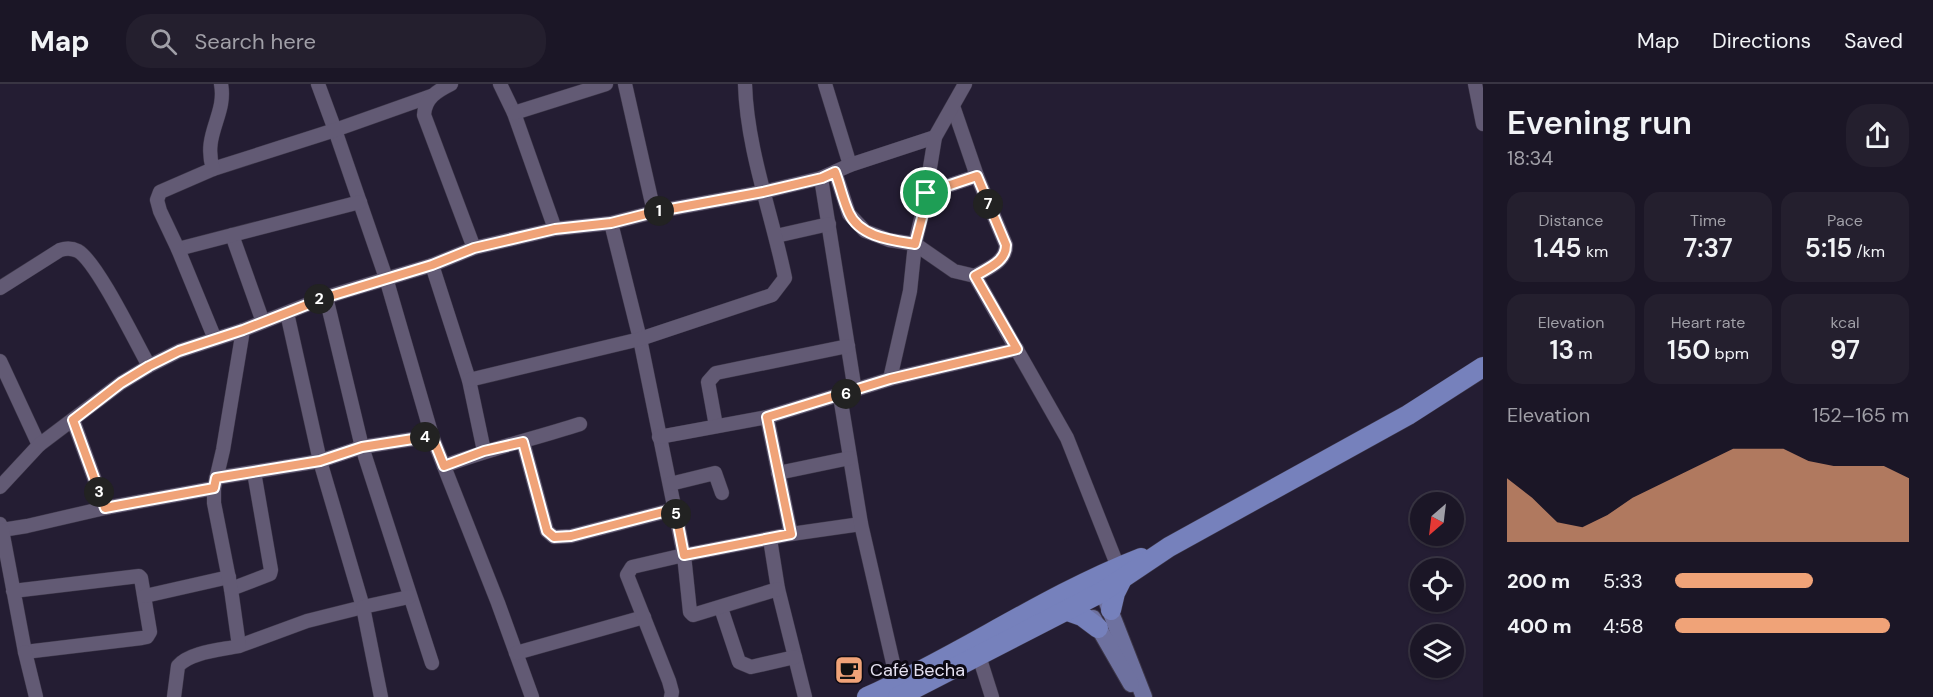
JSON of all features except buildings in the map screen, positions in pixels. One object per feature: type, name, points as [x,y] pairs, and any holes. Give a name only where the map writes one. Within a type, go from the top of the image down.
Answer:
[{"type":"highway","points":[[867,697],[899,693],[979,656],[1090,597],[1119,574],[1408,415],[1483,367]]},
{"type":"highway","points":[[899,693],[994,630],[1090,597],[1115,593],[1119,574]]},
{"type":"highway","points":[[1090,597],[1082,616],[1098,628]]},
{"type":"main road","points":[[1090,597],[1144,697]]},
{"type":"main road","points":[[1098,628],[1138,697]]},
{"type":"street","points":[[213,169],[209,157],[209,145],[219,114],[221,84]]},
{"type":"street","points":[[318,84],[386,278],[432,436],[532,697]]},
{"type":"street","points":[[215,339],[160,211],[158,197],[160,192],[213,169],[431,96],[451,84]]},
{"type":"street","points":[[500,84],[514,113],[555,229]]},
{"type":"street","points":[[514,113],[606,84]]},
{"type":"street","points":[[625,84],[654,212]]},
{"type":"street","points":[[469,380],[640,339],[772,295],[785,278],[763,192],[746,106],[745,84]]},
{"type":"street","points":[[825,84],[850,165]]},
{"type":"street","points":[[890,379],[910,291],[915,244],[924,210],[934,137],[965,84]]},
{"type":"street","points":[[1475,84],[1483,124]]},
{"type":"street","points":[[431,96],[424,109],[424,115],[474,248]]},
{"type":"street","points":[[835,172],[849,214],[865,231],[889,240],[915,244],[954,271],[975,276],[1003,258],[1006,245],[977,176],[953,106]]},
{"type":"street","points":[[0,488],[39,445],[121,383],[179,351],[243,330],[327,297],[432,265],[474,248],[555,229],[611,223],[822,178],[850,165],[934,137]]},
{"type":"street","points":[[926,193],[977,176]]},
{"type":"street","points":[[822,178],[855,391]]},
{"type":"street","points":[[178,249],[360,202]]},
{"type":"street","points":[[611,223],[640,339],[670,484],[684,555],[690,612],[697,615],[778,589]]},
{"type":"street","points":[[776,236],[829,224]]},
{"type":"street","points":[[232,235],[262,322]]},
{"type":"street","points":[[0,288],[60,250],[69,248],[78,251],[94,268],[149,366]]},
{"type":"street","points":[[432,265],[469,380],[484,451]]},
{"type":"street","points":[[975,276],[1067,438],[1119,574]]},
{"type":"street","points":[[327,297],[362,447],[432,663]]},
{"type":"street","points":[[286,313],[320,461],[363,607],[381,697]]},
{"type":"street","points":[[239,646],[230,583],[214,502],[215,483],[223,450],[243,330]]},
{"type":"street","points":[[716,426],[708,382],[716,373],[848,346]]},
{"type":"street","points":[[659,437],[767,417],[890,379],[1017,349]]},
{"type":"street","points":[[0,361],[39,445]]},
{"type":"street","points":[[840,396],[861,524],[899,693]]},
{"type":"street","points":[[767,417],[791,534]]},
{"type":"street","points":[[73,420],[105,508]]},
{"type":"street","points":[[444,466],[484,451],[523,442],[580,424]]},
{"type":"street","points":[[36,697],[1,527],[27,526],[254,472],[320,461],[362,447],[432,436]]},
{"type":"street","points":[[523,442],[547,531],[554,537],[571,536],[675,509]]},
{"type":"street","points":[[778,473],[850,458]]},
{"type":"street","points":[[145,596],[230,583],[270,574],[254,472]]},
{"type":"street","points":[[670,484],[715,473],[722,493]]},
{"type":"street","points":[[671,697],[669,681],[627,575],[633,567],[791,534],[861,524]]},
{"type":"street","points":[[770,539],[778,589],[805,697]]},
{"type":"street","points":[[13,591],[136,576],[141,578],[145,596],[150,632],[147,637],[25,652]]},
{"type":"street","points":[[174,697],[178,666],[189,657],[239,646],[307,621],[409,597]]},
{"type":"street","points":[[721,608],[739,662],[744,666],[751,668],[795,657]]},
{"type":"street","points":[[516,653],[644,617]]},
{"type":"street","points":[[979,656],[992,697]]},
{"type":"place","name":"Café Becha","points":[[849,670]]},
{"type":"route","points":[[835,172],[849,214],[865,231],[889,240],[915,244],[926,193],[977,176],[1006,245],[1006,252],[1003,258],[975,276],[1017,349],[890,379],[767,417],[791,534],[684,555],[675,509],[571,536],[554,537],[547,531],[523,442],[484,451],[444,466],[432,436],[362,447],[320,461],[216,478],[214,488],[105,508],[73,420],[121,383],[179,351],[243,330],[327,297],[432,265],[474,248],[555,229],[611,223],[654,212],[763,192],[822,178],[835,172]]}]
